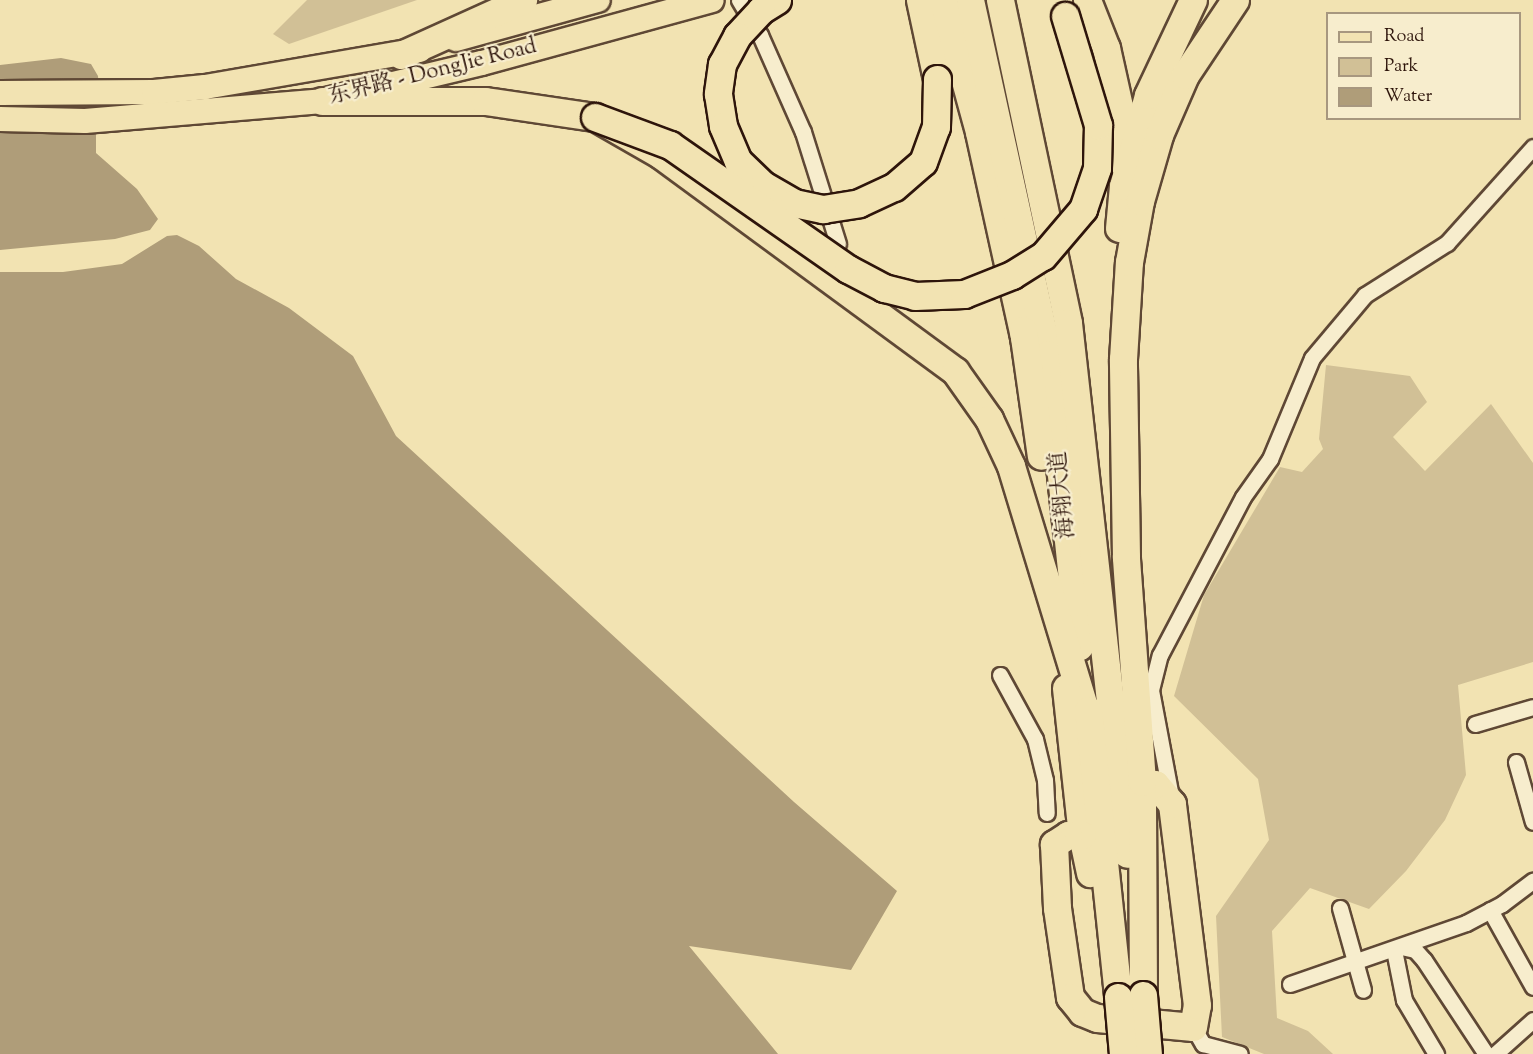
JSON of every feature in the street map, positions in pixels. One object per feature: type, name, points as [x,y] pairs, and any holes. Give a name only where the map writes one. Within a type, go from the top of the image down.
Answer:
[{"type":"highway","points":[[401,55],[523,0]]},
{"type":"highway","points":[[777,0],[761,10],[737,36],[722,63],[718,94],[723,126],[738,160],[763,185],[794,203],[823,209],[860,203],[902,181],[923,162],[936,127],[937,79],[920,0]]},
{"type":"highway","points":[[943,0],[980,132],[1069,544]]},
{"type":"highway","name":"海翔大道","points":[[970,0],[1048,354],[1069,544],[1074,617],[1130,996]]},
{"type":"highway","name":"海翔大道","points":[[1000,0],[1068,323],[1130,996]]},
{"type":"highway","points":[[1123,1054],[1130,996],[1142,782],[1126,557],[1113,421],[1109,312],[1124,186],[1148,95],[1193,0]]},
{"type":"highway","points":[[1126,557],[1123,359],[1129,262],[1140,201],[1159,135],[1185,75],[1235,0]]},
{"type":"highway","points":[[1075,5],[1106,48],[1119,106],[1124,186]]},
{"type":"highway","points":[[322,101],[485,100],[596,117],[670,145],[848,269],[885,288],[915,296],[964,294],[1011,274],[1043,255],[1083,209],[1096,168],[1098,125],[1075,5]]},
{"type":"highway","points":[[596,117],[661,155],[955,371],[988,419],[1011,466],[1091,729]]},
{"type":"highway","points":[[1023,330],[1041,448],[1082,835],[1148,1054]]},
{"type":"highway","points":[[1077,791],[1062,817],[1054,844],[1065,973],[1070,997],[1082,1012],[1097,1018],[1193,1027],[1197,1005],[1172,804],[1155,784],[1142,782]]},
{"type":"highway","points":[[1054,844],[1068,835],[1082,835]]},
{"type":"main road","name":"东界路 - DongJie Road","points":[[0,93],[154,92],[244,83],[401,55],[598,0]]},
{"type":"main road","name":"东界路 - DongJie Road","points":[[0,119],[85,121],[322,101],[482,63],[712,0]]},
{"type":"street","points":[[739,0],[760,35],[803,132],[838,244]]},
{"type":"street","points":[[1172,804],[1151,690],[1160,655],[1242,497],[1270,459],[1312,358],[1365,295],[1447,243],[1533,147]]},
{"type":"street","points":[[1000,675],[1035,739],[1045,780],[1047,813]]},
{"type":"street","points":[[1475,724],[1533,707]]},
{"type":"street","points":[[1516,762],[1533,822]]},
{"type":"street","points":[[1290,984],[1425,938],[1490,910],[1533,881]]},
{"type":"street","points":[[1340,908],[1363,990]]},
{"type":"street","points":[[1490,910],[1533,987]]},
{"type":"street","points":[[1424,960],[1425,938]]},
{"type":"street","points":[[1397,948],[1415,950],[1424,960],[1486,1054]]},
{"type":"street","points":[[1397,948],[1404,1000],[1436,1054]]},
{"type":"street","points":[[1495,1054],[1533,1020]]},
{"type":"street","points":[[1193,1027],[1203,1044],[1240,1054]]},
{"type":"green space","points":[[307,0],[417,0],[289,44],[273,34]]},
{"type":"green space","points":[[1326,365],[1410,376],[1427,402],[1393,437],[1425,471],[1491,404],[1533,463],[1533,662],[1458,685],[1466,775],[1445,820],[1406,871],[1369,909],[1310,888],[1272,931],[1277,1018],[1308,1031],[1333,1054],[1264,1054],[1222,1037],[1216,916],[1269,840],[1258,779],[1174,696],[1204,595],[1280,467],[1302,472],[1323,449],[1319,439]]},
{"type":"water","points":[[61,58],[91,64],[98,76],[100,102],[96,116],[96,153],[137,189],[158,219],[150,230],[115,239],[0,250],[0,65]]},
{"type":"water","points":[[177,235],[199,246],[236,279],[289,308],[353,356],[396,436],[794,802],[897,891],[851,970],[689,946],[778,1054],[0,1054],[0,272],[63,272],[122,264],[167,236]]}]
